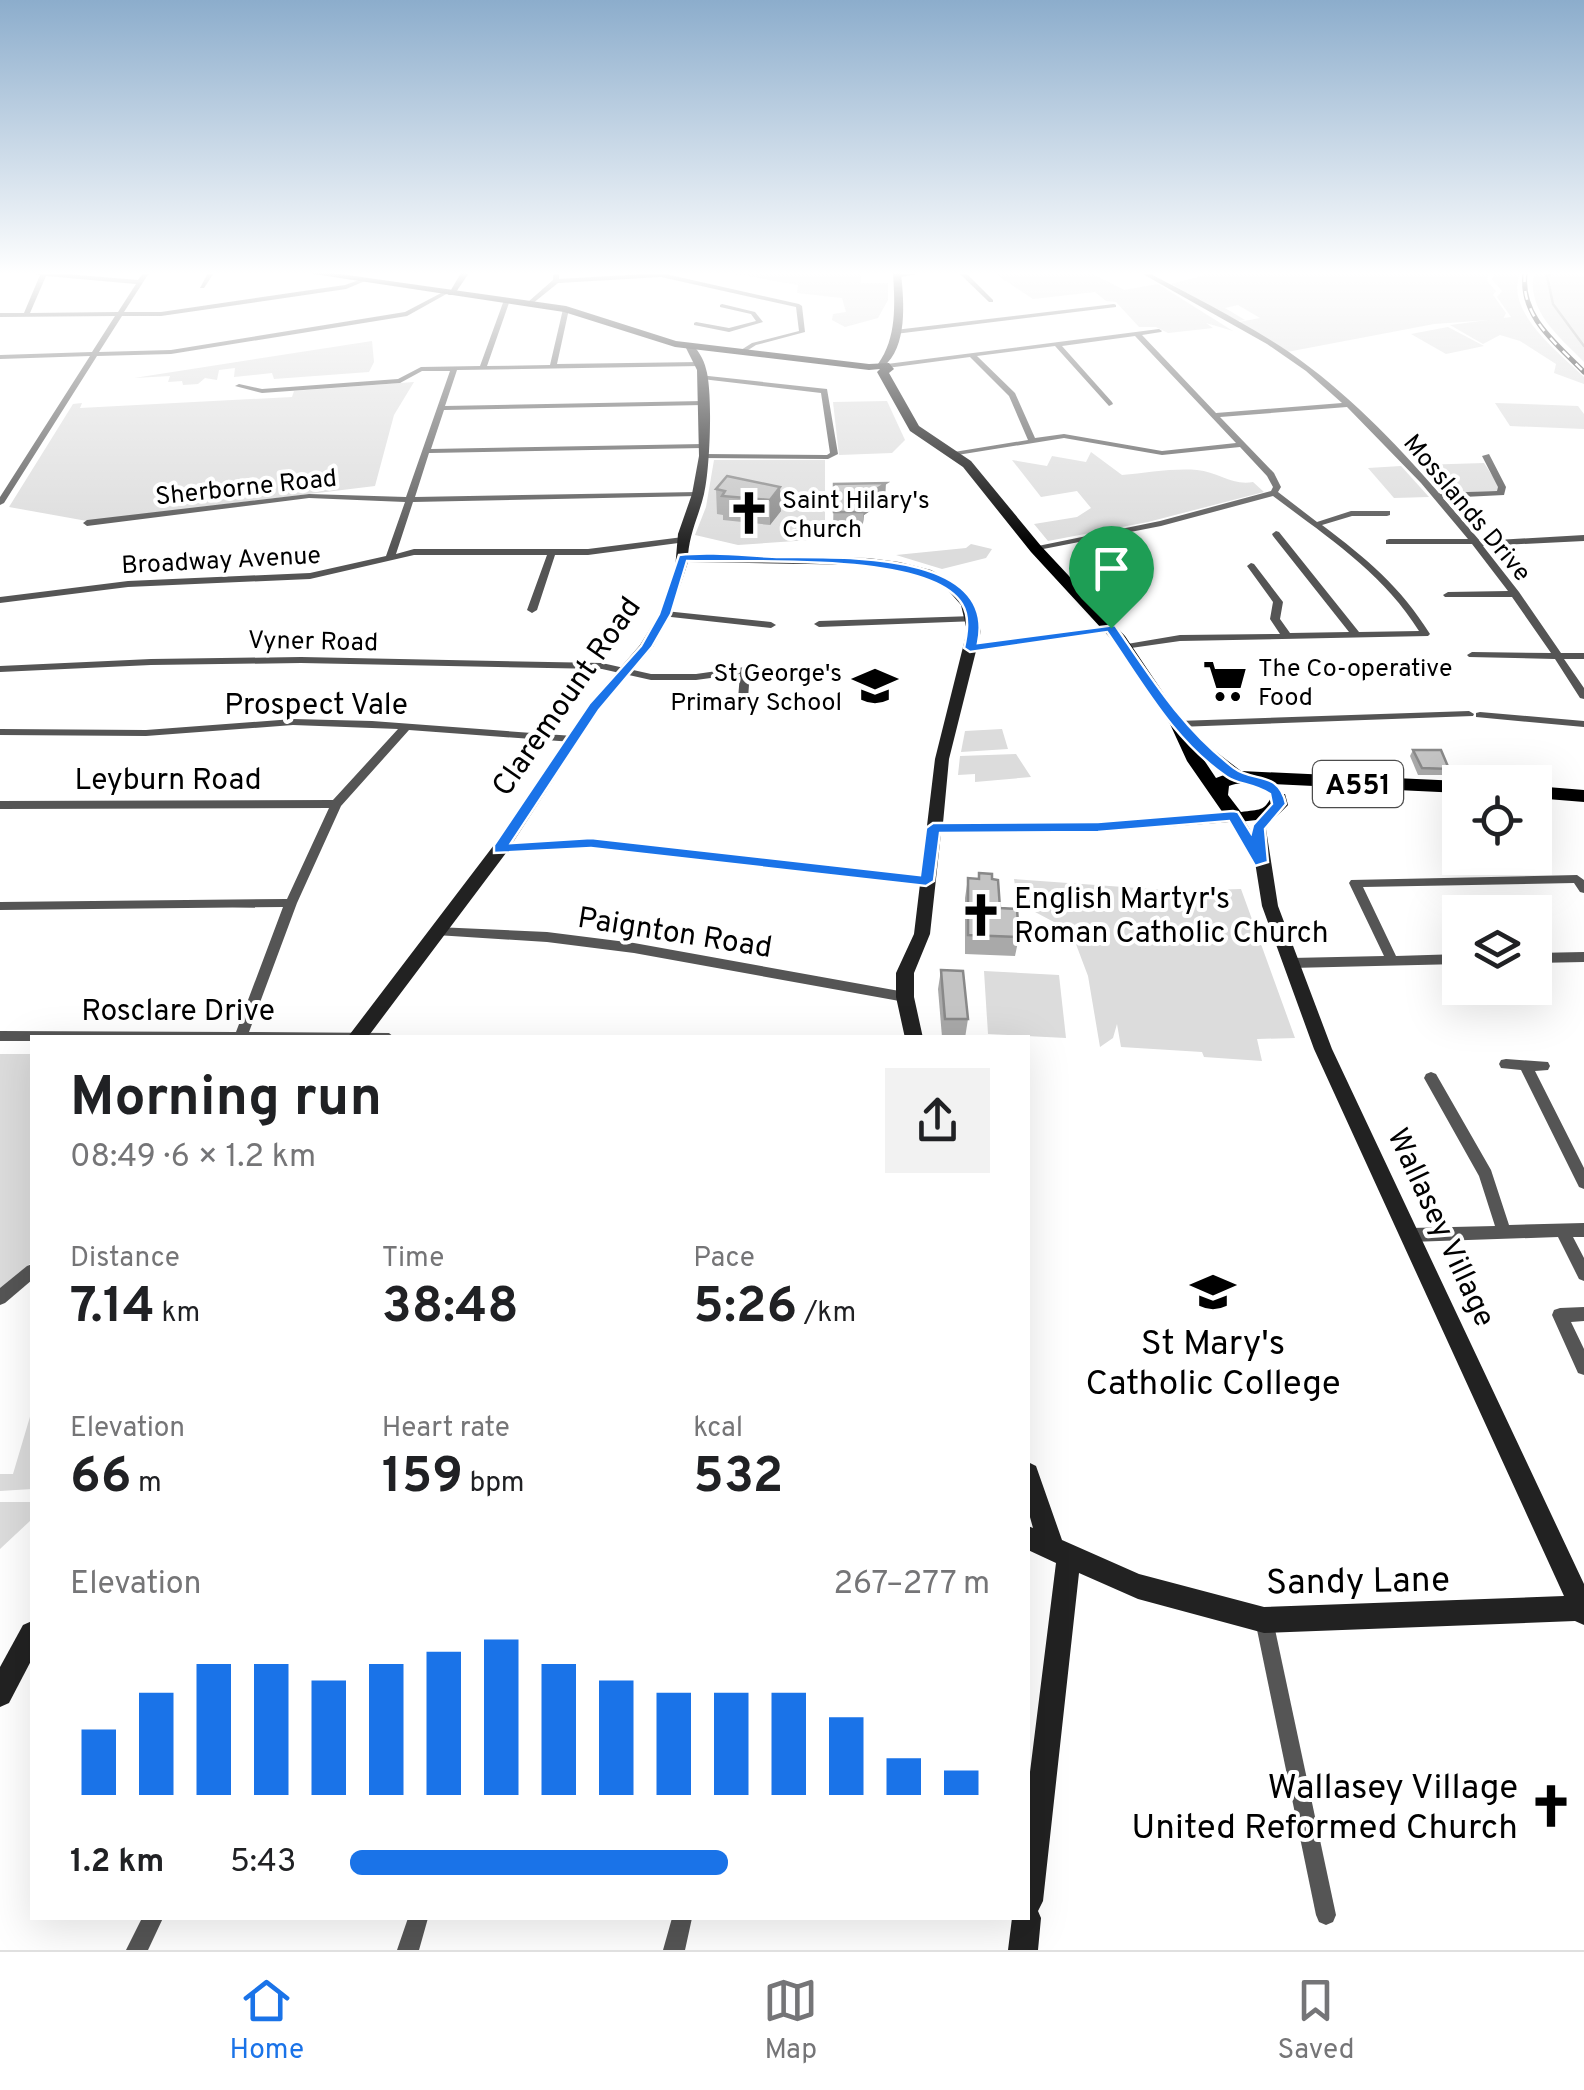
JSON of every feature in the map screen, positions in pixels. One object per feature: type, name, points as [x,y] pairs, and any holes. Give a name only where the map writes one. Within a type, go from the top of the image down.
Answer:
[{"type":"main road","points":[[852,364],[869,366],[874,372],[884,368],[914,428],[967,464],[1036,549],[1111,628],[1181,729],[1188,748],[1219,795],[1234,817],[1274,806],[1272,786],[1256,778],[1236,776],[1221,783],[1219,795]]},
{"type":"main road","points":[[1181,729],[1236,776]]},
{"type":"main road","name":"A551","points":[[1256,778],[1442,786]]},
{"type":"main road","name":"A551","points":[[1274,806],[1301,793],[1442,799]]},
{"type":"main road","points":[[1552,793],[1584,796]]},
{"type":"main road","points":[[1552,805],[1584,808]]},
{"type":"street","points":[[0,504],[88,364]]},
{"type":"street","name":"Claremount Road","points":[[358,1035],[500,849],[594,707],[646,647],[665,614],[698,494],[703,451],[698,364]]},
{"type":"street","points":[[884,368],[886,364]]},
{"type":"street","points":[[884,368],[911,364]]},
{"type":"street","points":[[981,364],[1012,395],[1031,438]]},
{"type":"street","points":[[1074,364],[1109,404]]},
{"type":"street","points":[[1166,364],[1277,481],[1274,493]]},
{"type":"street","name":"Mosslands Drive","points":[[1299,364],[1347,404],[1477,542],[1584,696]]},
{"type":"street","points":[[240,386],[262,391],[400,381],[421,369],[553,366],[701,370],[824,391],[834,454],[828,457],[703,451],[426,451]]},
{"type":"street","points":[[390,558],[454,368]]},
{"type":"street","points":[[441,408],[703,403]]},
{"type":"street","points":[[1214,415],[1347,404]]},
{"type":"street","points":[[954,454],[1031,438],[1079,437],[1162,453],[1241,445]]},
{"type":"street","points":[[1437,496],[1501,494],[1502,487],[1486,456]]},
{"type":"street","points":[[0,482],[14,482]]},
{"type":"street","points":[[1127,647],[1180,638],[1426,634],[1410,610],[1367,564],[1274,493]]},
{"type":"street","points":[[1036,549],[1162,524],[1274,493]]},
{"type":"street","name":"Sherborne Road","points":[[88,523],[309,496],[409,500],[698,494]]},
{"type":"street","points":[[1318,524],[1351,514],[1387,512]]},
{"type":"street","points":[[1276,534],[1357,636]]},
{"type":"street","points":[[1389,542],[1584,538]]},
{"type":"street","points":[[683,549],[893,564],[936,577],[954,588],[969,605],[974,619],[970,648],[942,758],[922,934],[905,973],[905,997],[913,1035]]},
{"type":"street","name":"Broadway Avenue","points":[[0,600],[128,584],[310,576],[414,552],[683,549]]},
{"type":"street","points":[[532,610],[552,552]]},
{"type":"street","points":[[1252,566],[1278,602],[1276,619],[1286,636]]},
{"type":"street","points":[[1448,594],[1516,594]]},
{"type":"street","points":[[665,614],[771,625]]},
{"type":"street","points":[[819,624],[974,619]]},
{"type":"street","points":[[970,648],[1111,628]]},
{"type":"street","points":[[1472,655],[1584,656]]},
{"type":"street","name":"Vyner Road","points":[[0,669],[120,660],[268,659],[602,666],[624,674],[696,677],[745,670],[743,699]]},
{"type":"street","points":[[1181,729],[1474,714],[1584,724]]},
{"type":"street","name":"Prospect Vale","points":[[0,732],[146,734],[293,722],[573,739]]},
{"type":"street","points":[[242,1034],[291,903],[336,804],[406,727]]},
{"type":"street","name":"Leyburn Road","points":[[0,805],[336,804]]},
{"type":"street","name":"Wallasey Village","points":[[1274,806],[1258,828],[1260,862],[1270,906],[1323,1049],[1583,1610]]},
{"type":"street","points":[[933,828],[1098,827],[1234,817]]},
{"type":"street","name":"Wallasey Village","points":[[1234,817],[1260,862]]},
{"type":"street","points":[[500,849],[591,843],[926,881]]},
{"type":"street","points":[[1392,960],[1356,883],[1581,884]]},
{"type":"street","points":[[0,906],[291,903]]},
{"type":"street","name":"Paignton Road","points":[[436,931],[547,937],[616,946],[905,997]]},
{"type":"street","points":[[1552,957],[1584,956]]},
{"type":"street","points":[[1291,962],[1442,959]]},
{"type":"street","name":"Rosclare Drive","points":[[206,1035],[280,1035]]},
{"type":"street","name":"Rosclare Drive","points":[[0,1036],[30,1036]]},
{"type":"street","points":[[1506,1064],[1543,1066]]},
{"type":"street","points":[[1525,1065],[1584,1183]]},
{"type":"street","points":[[1431,1078],[1486,1174],[1504,1232]]},
{"type":"street","points":[[1562,1230],[1584,1274]]},
{"type":"street","points":[[1410,1235],[1584,1230]]},
{"type":"street","points":[[0,1298],[30,1272]]},
{"type":"street","points":[[1584,1314],[1560,1315],[1584,1367]]},
{"type":"street","points":[[1030,1481],[1050,1547],[1030,1849]]},
{"type":"street","name":"Sandy Lane","points":[[1050,1547],[1138,1586],[1264,1620],[1583,1610]]},
{"type":"street","points":[[1264,1620],[1326,1915]]},
{"type":"street","points":[[0,1694],[30,1638]]},
{"type":"street","points":[[137,1950],[152,1920]]},
{"type":"street","points":[[408,1950],[417,1920]]},
{"type":"street","points":[[674,1950],[682,1920]]},
{"type":"street","points":[[1024,1950],[1026,1920]]},
{"type":"shaded area","points":[[224,364],[373,364],[369,372],[274,379],[272,373],[234,377],[235,368],[219,370],[217,380],[205,378],[198,384],[183,385],[182,381],[168,382],[170,376],[134,378]]},
{"type":"shaded area","points":[[1556,364],[1570,364],[1584,377],[1584,384],[1554,373]]},
{"type":"shaded area","points":[[414,382],[394,415],[375,486],[87,521],[9,507],[73,404],[82,403],[80,408],[292,397],[294,391]]},
{"type":"shaded area","points":[[887,401],[905,440],[892,453],[839,455],[833,402]]},
{"type":"shaded area","points":[[1495,403],[1578,406],[1584,414],[1584,429],[1510,426]]},
{"type":"shaded area","points":[[1091,452],[1122,475],[1197,470],[1253,482],[1264,492],[1148,522],[1048,541],[1034,524],[1077,517],[1091,508],[1077,491],[1041,497],[1012,460],[1047,466],[1052,456],[1086,462]]},
{"type":"shaded area","points":[[714,460],[825,460],[825,539],[738,545],[695,535],[706,507]]},
{"type":"shaded area","points":[[1484,463],[1499,486],[1498,491],[1445,493],[1419,465]]},
{"type":"shaded area","points":[[1401,466],[1429,497],[1394,498],[1368,468]]},
{"type":"shaded area","points":[[1127,535],[1150,570],[1120,575],[1090,543]]},
{"type":"shaded area","points":[[971,544],[992,549],[986,558],[942,569],[896,555],[966,548]]},
{"type":"shaded area","points":[[1002,729],[1008,749],[961,752],[965,731]]},
{"type":"shaded area","points":[[1016,754],[1031,777],[975,782],[975,774],[958,775],[960,756]]},
{"type":"shaded area","points":[[1014,879],[1179,891],[1241,889],[1295,1038],[1257,1039],[1262,1061],[1204,1057],[1202,1052],[1121,1047],[1117,1024],[1113,1038],[1100,1047],[1088,976],[1071,931],[1018,903]]},
{"type":"shaded area","points":[[984,971],[1059,975],[1066,1038],[988,1034]]},
{"type":"shaded area","points":[[0,1054],[30,1054],[30,1264],[0,1290]]},
{"type":"shaded area","points":[[30,1417],[30,1489],[0,1491],[0,1474],[13,1474]]},
{"type":"shaded area","points":[[0,1502],[30,1502],[30,1521],[0,1549]]},
{"type":"building","points":[[727,476],[780,487],[770,500],[722,496],[725,491],[716,489]]},
{"type":"building","points":[[886,483],[865,497],[863,512],[834,512],[834,484]]},
{"type":"building","points":[[1413,750],[1441,750],[1447,765],[1442,765],[1442,769],[1422,768]]},
{"type":"building","points":[[979,873],[992,874],[992,879],[998,880],[1000,908],[1017,909],[1019,937],[968,935],[968,878],[979,879]]},
{"type":"building","points":[[941,970],[963,971],[968,1019],[945,1019]]},
{"type":"railway","points":[[1576,364],[1584,372]]},
{"type":"place","name":"Saint Hilary's Church","points":[[749,513]]},
{"type":"place","name":"The Co-operative Food","points":[[1225,681]]},
{"type":"place","name":"St George's Primary School","points":[[875,686]]},
{"type":"place","name":"English Martyr's Roman Catholic Church","points":[[981,915]]},
{"type":"place","name":"St Mary's Catholic College","points":[[1213,1292]]},
{"type":"place","name":"Wallasey Village United Reformed Church","points":[[1551,1806]]},
{"type":"route","points":[[683,558],[869,562],[916,569],[954,588],[965,599],[972,610],[974,631],[970,648],[1111,628],[1184,734],[1236,776],[1256,778],[1277,792],[1280,798],[1276,810],[1258,828],[1260,862],[1233,816],[1098,827],[933,828],[926,881],[591,843],[500,849],[594,707],[646,647],[665,614],[683,558]]}]
